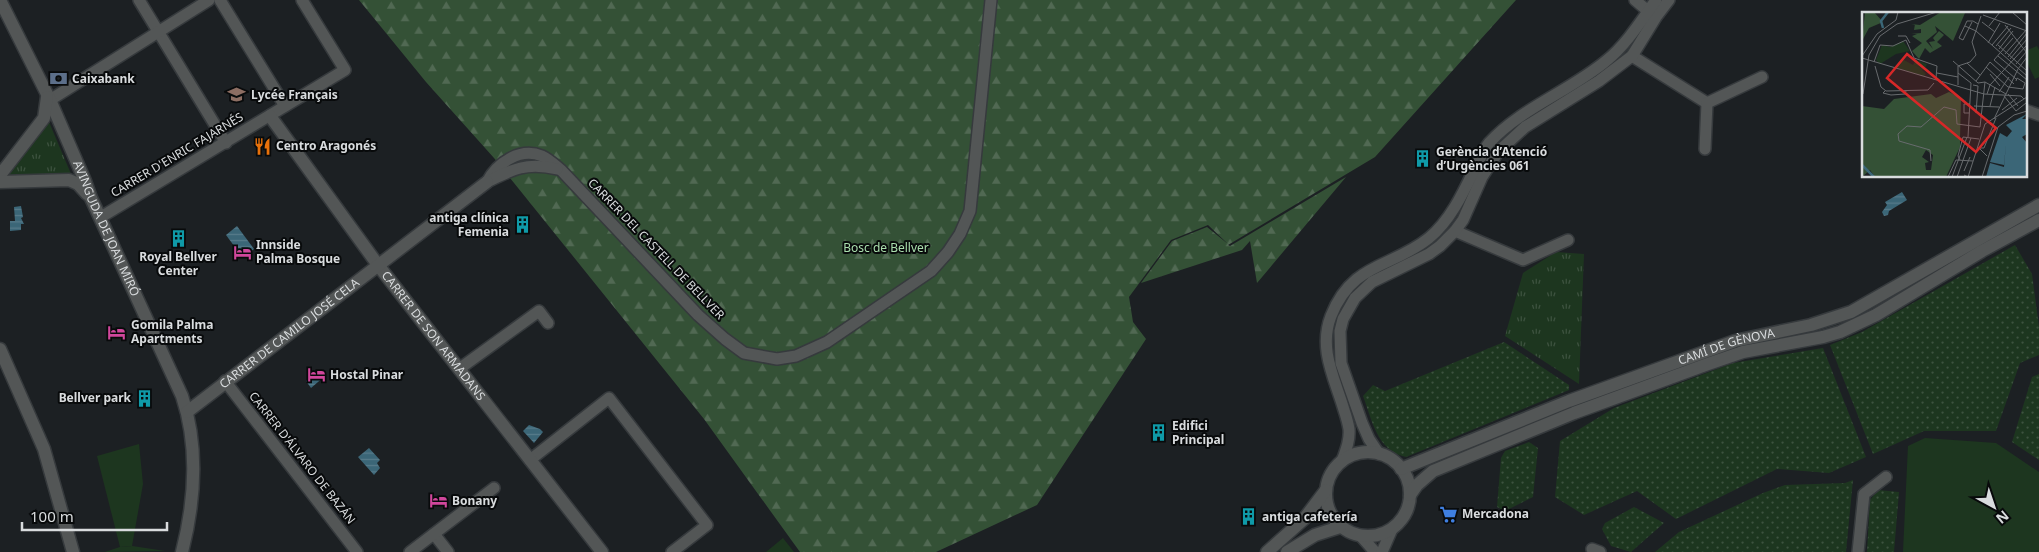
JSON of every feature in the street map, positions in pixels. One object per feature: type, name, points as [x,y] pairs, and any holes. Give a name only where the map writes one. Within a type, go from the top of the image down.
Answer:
[{"type":"street","name":"AVINGUDA DE JOAN MIRÓ","points":[[0,0],[48,96],[91,198],[182,396],[192,439],[194,480],[187,532],[182,552]]},
{"type":"street","points":[[139,0],[226,143]]},
{"type":"street","points":[[0,176],[44,118],[48,96],[159,32],[209,0]]},
{"type":"street","points":[[220,0],[285,106]]},
{"type":"street","name":"CARRER D'ENRIC FAJARNÉS","points":[[100,217],[345,70],[302,0]]},
{"type":"street","name":"CARRER DEL CASTELL DE BELLVER","points":[[487,182],[526,166],[542,165],[561,170],[698,315],[725,339],[744,353],[777,359],[796,356],[827,342],[931,271],[948,252],[960,234],[970,211],[991,0]]},
{"type":"street","points":[[1632,56],[1635,38],[1649,16],[1648,11],[1635,0]]},
{"type":"street","points":[[1342,461],[1349,441],[1349,427],[1329,369],[1327,329],[1332,314],[1345,291],[1364,272],[1412,249],[1428,239],[1444,223],[1468,184],[1488,144],[1518,118],[1607,61],[1621,46],[1656,0]]},
{"type":"street","points":[[1378,454],[1362,423],[1342,364],[1339,342],[1343,319],[1355,298],[1372,282],[1429,254],[1455,231],[1471,204],[1482,178],[1498,152],[1525,127],[1598,81],[1632,56],[1669,0]]},
{"type":"street","points":[[1592,71],[1603,71],[1617,59],[1632,56],[1707,103]]},
{"type":"street","points":[[1707,103],[1762,77]]},
{"type":"street","points":[[1705,149],[1707,103]]},
{"type":"street","points":[[2026,110],[2039,115]]},
{"type":"street","name":"CARRER DE SON ARMADANS","points":[[270,116],[378,265],[602,552]]},
{"type":"street","points":[[0,182],[69,180],[78,184],[91,198]]},
{"type":"street","name":"CARRER DE CAMILO JOSÉ CELA","points":[[187,412],[487,182]]},
{"type":"street","points":[[1455,231],[1455,218],[1470,189],[1468,184]]},
{"type":"street","name":"CAMÍ DE GÈNOVA","points":[[1401,469],[1569,401],[1735,341],[1812,325],[1851,312],[2039,205]]},
{"type":"street","name":"CAMÍ DE GÈNOVA","points":[[1410,495],[1417,485],[1433,471],[1582,409],[1743,352],[1823,338],[1840,332],[1876,315],[1982,251],[2039,220]]},
{"type":"street","points":[[1412,249],[1421,250],[1438,236],[1455,231],[1523,260],[1568,240]]},
{"type":"street","points":[[459,369],[539,311],[548,322]]},
{"type":"street","points":[[0,349],[44,449],[73,552]]},
{"type":"street","name":"CARRER D'ÁLVARO DE BAZÁN","points":[[225,382],[357,552]]},
{"type":"street","points":[[530,460],[609,398],[707,525],[672,552]]},
{"type":"street","points":[[1382,552],[1392,529],[1404,514],[1410,495],[1408,482],[1401,469],[1391,460],[1378,454],[1365,452],[1342,461],[1330,475],[1326,490],[1326,503],[1340,527],[1352,534],[1360,535],[1380,535],[1392,529]]},
{"type":"street","points":[[1858,552],[1864,494],[1886,477]]},
{"type":"street","points":[[410,552],[494,488]]},
{"type":"street","points":[[1267,552],[1304,519],[1326,490]]},
{"type":"street","points":[[1287,552],[1315,534],[1340,527]]},
{"type":"street","points":[[434,534],[448,552]]},
{"type":"street","points":[[1360,535],[1375,552]]},
{"type":"green space","name":"Bosc de Bellver","points":[[359,0],[1516,0],[1375,157],[1228,245],[1230,246],[1346,177],[1257,283],[1250,241],[1242,250],[1141,283],[1172,241],[1207,227],[1228,244],[1208,225],[1171,240],[1129,297],[1133,322],[1146,339],[1037,505],[936,552],[800,552],[704,419],[494,158],[426,82]]},
{"type":"green space","points":[[2037,46],[2039,50],[2039,77],[2035,79],[2026,60],[2026,51]]},
{"type":"green space","points":[[49,122],[74,181],[0,182]]},
{"type":"green space","points":[[2015,245],[2032,274],[2039,327],[2039,355],[2020,363],[1996,431],[1924,431],[1873,454],[1830,345],[1862,332]]},
{"type":"green space","points":[[1556,252],[1584,254],[1579,384],[1505,336],[1523,273]]},
{"type":"green space","points":[[1504,342],[1569,385],[1569,390],[1406,457],[1396,454],[1388,448],[1377,433],[1363,396],[1373,385],[1385,391]]},
{"type":"green space","points":[[1823,348],[1866,457],[1829,473],[1777,469],[1676,519],[1637,491],[1584,515],[1555,497],[1560,441],[1614,408],[1733,363]]},
{"type":"green space","points":[[2039,374],[2039,460],[2012,442],[2032,377]]},
{"type":"green space","points":[[1925,438],[1996,443],[2039,472],[2039,552],[1903,552],[1908,446]]},
{"type":"green space","points":[[1529,442],[1538,448],[1533,497],[1505,511],[1497,507],[1501,458],[1505,451]]},
{"type":"green space","points":[[139,444],[143,484],[132,546],[120,547],[97,456]]},
{"type":"green space","points":[[1853,480],[1846,552],[1655,552],[1679,532],[1763,493],[1785,485],[1845,483]]},
{"type":"green space","points":[[1878,490],[1899,492],[1894,552],[1867,552],[1870,500]]},
{"type":"green space","points":[[1634,507],[1664,523],[1631,552],[1611,546],[1602,529],[1605,523]]},
{"type":"green space","points":[[783,538],[794,552],[766,552]]},
{"type":"green space","points":[[132,546],[165,551],[105,552],[120,547]]},
{"type":"water","points":[[1902,192],[1907,200],[1884,216],[1882,212],[1887,205],[1885,202]]},
{"type":"water","points":[[21,206],[23,217],[21,218],[24,224],[21,224],[21,230],[10,231],[10,221],[15,221],[14,207]]},
{"type":"water","points":[[237,226],[254,249],[243,258],[226,235]]},
{"type":"water","points":[[320,370],[325,376],[311,388],[306,381]]},
{"type":"water","points":[[529,425],[543,432],[534,443],[523,431]]},
{"type":"water","points":[[369,448],[380,460],[377,463],[380,468],[374,475],[358,457]]},
{"type":"place","name":"Caixabank","points":[[58,79]]},
{"type":"place","name":"Lycée Français","points":[[237,95]]},
{"type":"place","name":"Centro Aragonés","points":[[262,146]]},
{"type":"place","name":"Gerència d’Atenció d’Urgències 061","points":[[1422,159]]},
{"type":"place","name":"antiga clínica Femenia","points":[[523,225]]},
{"type":"place","name":"Royal Bellver Center","points":[[178,238]]},
{"type":"place","name":"Innside Palma Bosque","points":[[242,252]]},
{"type":"place","name":"Gomila Palma Apartments","points":[[117,332]]},
{"type":"place","name":"Hostal Pinar","points":[[316,375]]},
{"type":"place","name":"Bellver park","points":[[145,398]]},
{"type":"place","name":"Edifici Principal","points":[[1158,433]]},
{"type":"place","name":"Bonany","points":[[438,501]]},
{"type":"place","name":"Mercadona","points":[[1448,514]]},
{"type":"place","name":"antiga cafetería","points":[[1248,517]]}]
